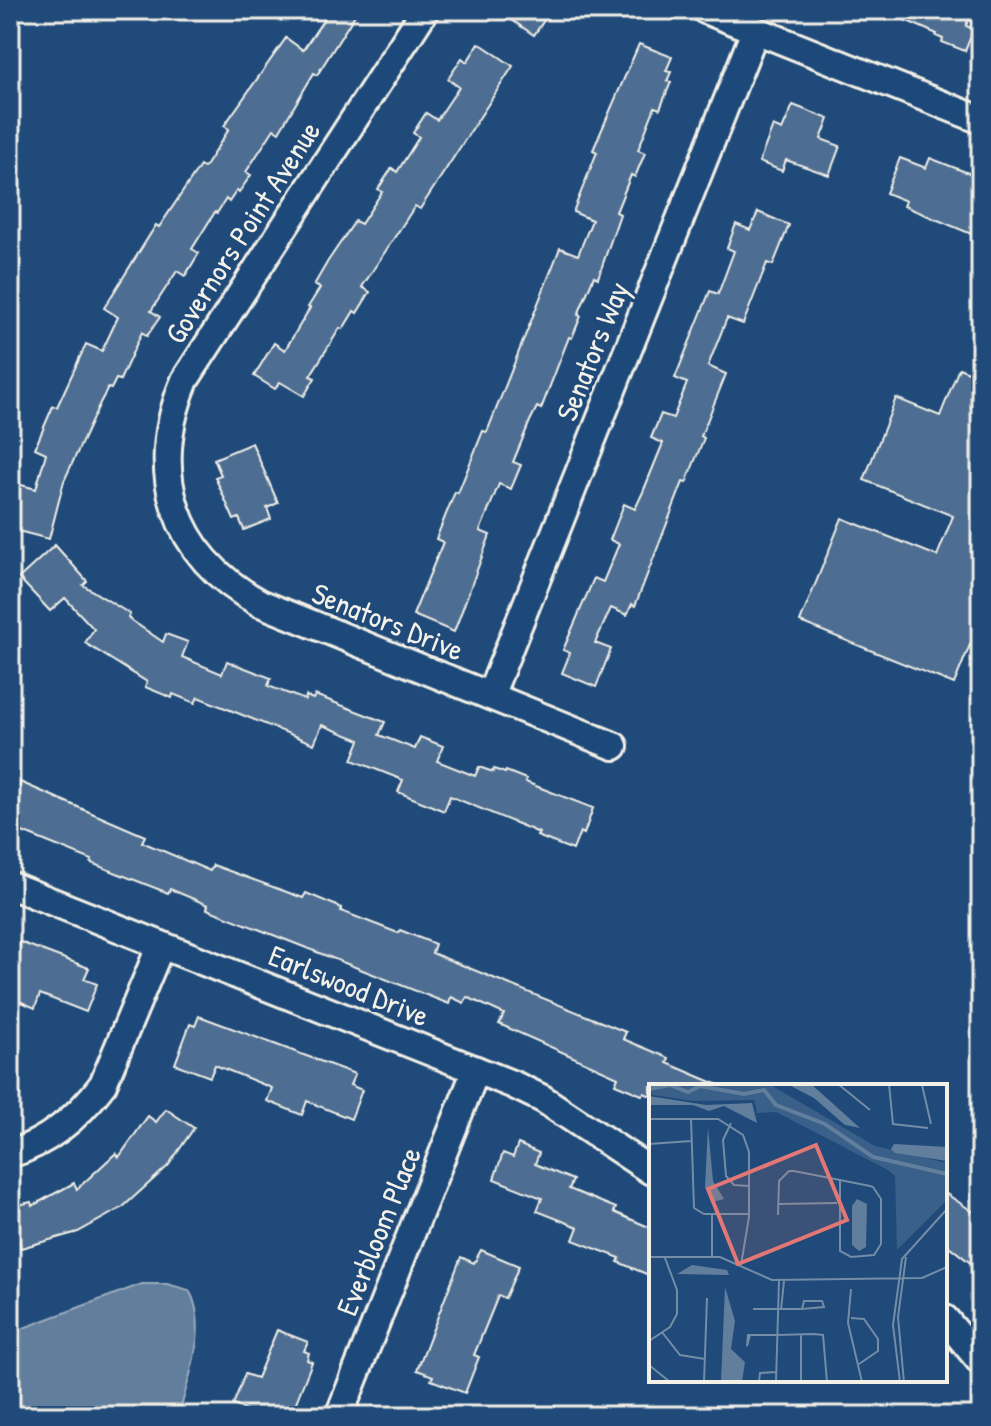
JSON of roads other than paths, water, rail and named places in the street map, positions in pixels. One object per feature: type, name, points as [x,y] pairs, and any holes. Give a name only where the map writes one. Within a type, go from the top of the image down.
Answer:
[{"type":"street","name":"Governors Point Avenue","points":[[175,508],[169,480],[169,429],[185,380],[425,10]]},
{"type":"street","points":[[705,10],[981,120]]},
{"type":"street","name":"Senators Way","points":[[490,696],[755,31]]},
{"type":"street","name":"Senators Drive","points":[[175,508],[180,522],[205,560],[232,586],[266,607],[614,746]]},
{"type":"street","name":"Earlswood Drive","points":[[10,885],[543,1099],[649,1170]]},
{"type":"street","points":[[10,1154],[36,1144],[59,1130],[90,1102],[103,1084],[161,945]]},
{"type":"street","name":"Everbloom Place","points":[[339,1416],[476,1070]]},
{"type":"street","points":[[947,1321],[981,1362]]},
{"type":"water","points":[[142,1284],[167,1284],[189,1290],[195,1305],[198,1320],[195,1352],[179,1416],[10,1416],[10,1333]]}]
